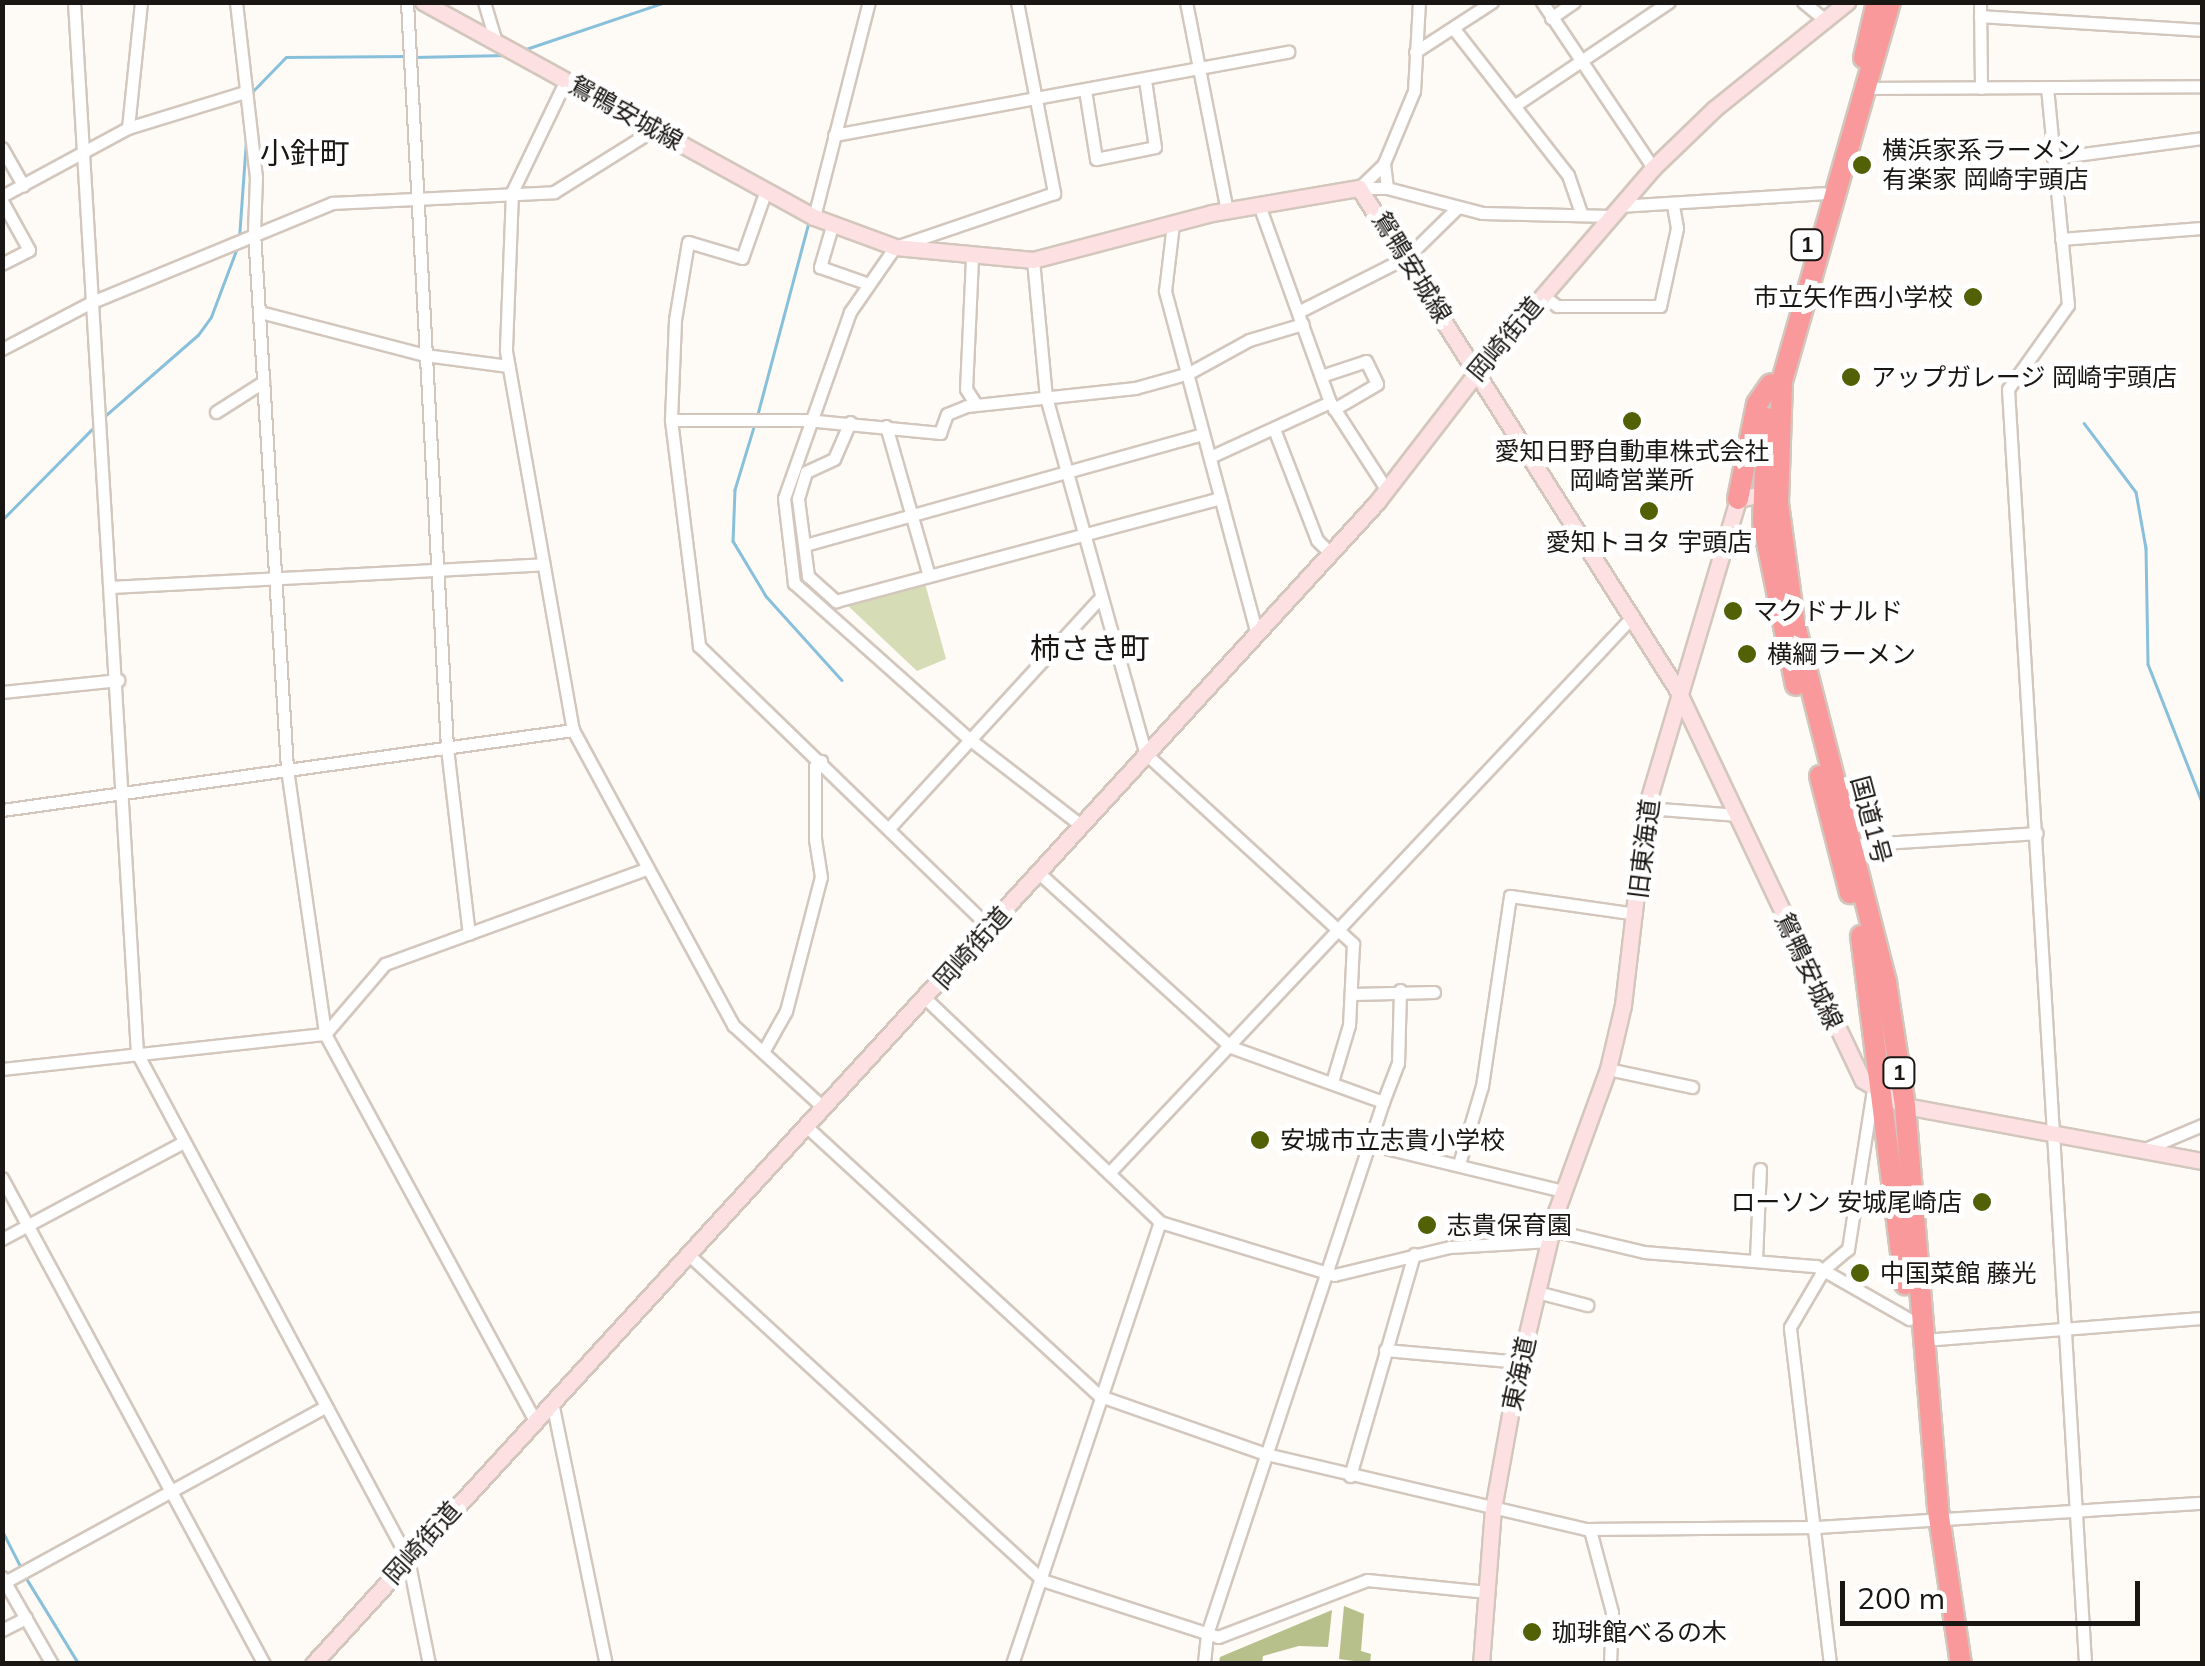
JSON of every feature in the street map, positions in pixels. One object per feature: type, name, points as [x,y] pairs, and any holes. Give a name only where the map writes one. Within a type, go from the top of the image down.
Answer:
[{"type":"highway","name":"国道1号","points":[[1877,2],[1771,384],[1770,492],[1780,627],[1862,940],[1949,1664]]},
{"type":"highway","name":"国道1号","points":[[1890,2],[1869,88],[1782,381],[1770,492],[1794,621],[1886,983],[1905,1106],[1933,1517],[1961,1664]]},
{"type":"highway","points":[[1738,498],[1757,404],[1771,384]]},
{"type":"street","points":[[74,2],[87,154],[92,302],[118,680],[137,1053],[408,1559],[430,1664]]},
{"type":"street","points":[[128,128],[141,2]]},
{"type":"street","points":[[236,2],[256,177],[254,232],[287,769],[326,1034],[535,1420]]},
{"type":"street","points":[[407,2],[447,748],[469,934]]},
{"type":"street","name":"鴛鴨安城線","points":[[423,2],[814,217],[895,247],[972,258],[1032,260],[1259,204],[1359,188],[1407,257],[1677,689],[1856,1069],[1879,1092],[1905,1106]]},
{"type":"street","points":[[484,2],[496,42]]},
{"type":"street","points":[[814,217],[868,2]]},
{"type":"street","points":[[1017,2],[1054,193],[895,247],[866,283],[806,420],[784,498],[794,583],[968,738],[1082,826]]},
{"type":"street","points":[[1186,2],[1228,211]]},
{"type":"street","points":[[1359,188],[1384,164],[1414,90],[1419,2]]},
{"type":"street","points":[[1415,52],[1492,2]]},
{"type":"street","points":[[1542,2],[1654,168]]},
{"type":"street","points":[[1551,18],[1574,2]]},
{"type":"street","points":[[1517,104],[1668,2]]},
{"type":"street","points":[[1802,2],[1825,20]]},
{"type":"street","name":"岡崎街道","points":[[314,1664],[1330,554],[1477,372],[1654,168],[1846,2]]},
{"type":"street","points":[[1980,88],[1980,9],[2202,30]]},
{"type":"street","points":[[1454,29],[1517,104],[1568,175],[1581,213]]},
{"type":"street","points":[[834,136],[1288,52]]},
{"type":"street","points":[[566,80],[512,192],[508,366],[572,730],[733,1025],[824,1108]]},
{"type":"street","points":[[1086,90],[1096,159],[1155,147],[1145,80]]},
{"type":"street","points":[[1869,88],[2202,86]]},
{"type":"street","points":[[2047,87],[2068,305],[2008,388],[2068,1326],[2071,1510],[2085,1664]]},
{"type":"street","points":[[2,264],[29,250],[2,198],[128,128],[245,92]]},
{"type":"street","points":[[2,349],[92,302],[332,202],[512,192],[536,196],[576,183],[655,129]]},
{"type":"street","points":[[2052,158],[2202,138]]},
{"type":"street","points":[[2,148],[23,185]]},
{"type":"street","points":[[1384,164],[1388,188]]},
{"type":"street","points":[[1359,188],[1388,188],[1457,208],[1581,213],[1823,193]]},
{"type":"street","points":[[766,190],[742,258],[688,242],[675,320],[671,420],[698,646],[891,826],[990,928]]},
{"type":"street","points":[[1259,204],[1279,274],[1302,317],[1332,406],[1386,489]]},
{"type":"street","points":[[1542,295],[1557,306],[1660,306],[1677,228],[1673,204]]},
{"type":"street","points":[[671,420],[850,422],[940,433],[947,414],[975,403],[1135,388],[1189,373],[1302,317],[1407,257],[1457,208]]},
{"type":"street","points":[[1173,224],[1165,290],[1257,634]]},
{"type":"street","points":[[832,226],[820,268],[866,283]]},
{"type":"street","points":[[2061,238],[2202,228]]},
{"type":"street","points":[[972,258],[966,389],[975,403]]},
{"type":"street","points":[[1032,260],[1046,397],[1099,600],[1146,754],[1353,944],[1353,994],[1332,1082]]},
{"type":"street","points":[[260,312],[425,355],[508,366]]},
{"type":"street","points":[[1210,457],[1377,384],[1366,361],[1321,376]]},
{"type":"street","points":[[216,412],[263,382]]},
{"type":"street","points":[[850,422],[840,451],[806,472],[798,499],[808,576],[836,602],[1220,498]]},
{"type":"street","points":[[886,426],[928,576]]},
{"type":"street","points":[[1274,429],[1317,540],[1330,554]]},
{"type":"street","points":[[805,545],[1203,434]]},
{"type":"street","points":[[1738,498],[1770,492]]},
{"type":"street","name":"旧東海道","points":[[1550,1236],[1608,1069],[1636,914],[1646,808],[1677,689],[1738,498]]},
{"type":"street","points":[[111,587],[543,564]]},
{"type":"street","points":[[891,826],[1099,600]]},
{"type":"street","points":[[1109,1173],[1633,616]]},
{"type":"street","points":[[2,692],[118,680]]},
{"type":"street","points":[[2,810],[572,730]]},
{"type":"street","points":[[762,1052],[786,1012],[821,878],[815,822],[816,766],[821,761]]},
{"type":"street","points":[[1646,808],[1736,815]]},
{"type":"street","points":[[1853,845],[2036,833]]},
{"type":"street","points":[[2,1081],[9,1069],[326,1034],[385,964],[646,870]]},
{"type":"street","points":[[1039,872],[1231,1047],[1383,1102]]},
{"type":"street","points":[[1458,1164],[1482,1086],[1510,896],[1636,914]]},
{"type":"street","points":[[1204,1664],[1207,1634],[1398,1063],[1400,990]]},
{"type":"street","points":[[1353,994],[1434,992]]},
{"type":"street","points":[[926,998],[1160,1222],[1328,1274],[1414,1254],[1550,1236],[1644,1252],[1824,1268],[1909,1319]]},
{"type":"street","points":[[1608,1069],[1692,1087]]},
{"type":"street","points":[[1830,1664],[1817,1527],[1790,1327],[1824,1268],[1848,1249],[1879,1092]]},
{"type":"street","points":[[1905,1106],[2202,1160]]},
{"type":"street","points":[[2145,1149],[2202,1126]]},
{"type":"street","points":[[807,1127],[1100,1396],[1266,1454],[1590,1530],[1817,1527],[2202,1503]]},
{"type":"street","points":[[2,1239],[182,1143]]},
{"type":"street","points":[[1373,1145],[1564,1191]]},
{"type":"street","points":[[1756,1260],[1760,1168]]},
{"type":"street","points":[[2,1178],[264,1664]]},
{"type":"street","points":[[1012,1664],[1160,1222]]},
{"type":"street","name":"東海道","points":[[1494,1509],[1520,1362],[1550,1236]]},
{"type":"street","points":[[1350,1476],[1414,1254]]},
{"type":"street","points":[[690,1256],[1042,1580],[1218,1637],[1368,1580],[1487,1592]]},
{"type":"street","points":[[1537,1292],[1587,1305]]},
{"type":"street","points":[[1923,1340],[2202,1318]]},
{"type":"street","points":[[1385,1350],[1520,1362]]},
{"type":"street","points":[[552,1402],[606,1664]]},
{"type":"street","points":[[52,1664],[4,1580],[324,1408]]},
{"type":"street","points":[[1481,1664],[1494,1509]]},
{"type":"street","points":[[1590,1530],[1612,1612],[1610,1664]]},
{"type":"street","points":[[2,1630],[26,1618]]},
{"type":"green space","points":[[924,580],[946,659],[917,671],[845,603]]},
{"type":"green space","points":[[1344,1606],[1364,1614],[1361,1651],[1371,1654],[1370,1663],[1339,1659]]},
{"type":"green space","points":[[1332,1610],[1328,1647],[1299,1646],[1263,1656],[1262,1663],[1219,1663],[1220,1657]]},
{"type":"waterway","points":[[523,50],[666,2]]},
{"type":"waterway","points":[[414,57],[506,55]]},
{"type":"waterway","points":[[251,93],[286,57],[406,56]]},
{"type":"waterway","points":[[239,238],[246,141]]},
{"type":"waterway","points":[[757,416],[809,221]]},
{"type":"waterway","points":[[105,416],[198,335],[211,317],[238,245]]},
{"type":"waterway","points":[[2084,423],[2136,492],[2146,548],[2148,664],[2202,802]]},
{"type":"waterway","points":[[755,424],[735,490],[733,541],[766,596],[842,680]]},
{"type":"waterway","points":[[2,520],[96,425]]},
{"type":"waterway","points":[[2,1530],[22,1569]]},
{"type":"waterway","points":[[25,1576],[79,1664]]},
{"type":"place","name":"横浜家系ラーメン 有楽家 岡崎宇頭店","points":[[1862,165]]},
{"type":"place","name":"市立矢作西小学校","points":[[1973,297]]},
{"type":"place","name":"アップガレージ 岡崎宇頭店","points":[[1851,377]]},
{"type":"place","name":"愛知日野自動車株式会社 岡崎営業所","points":[[1632,421]]},
{"type":"place","name":"愛知トヨタ 宇頭店","points":[[1649,511]]},
{"type":"place","name":"マクドナルド","points":[[1733,611]]},
{"type":"place","name":"横綱ラーメン","points":[[1747,654]]},
{"type":"place","name":"安城市立志貴小学校","points":[[1260,1140]]},
{"type":"place","name":"ローソン 安城尾崎店","points":[[1982,1202]]},
{"type":"place","name":"志貴保育園","points":[[1427,1225]]},
{"type":"place","name":"中国菜館 藤光","points":[[1860,1273]]},
{"type":"place","name":"珈琲館べるの木","points":[[1532,1632]]},
{"type":"district","name":"小針町","points":[[305,153]]},
{"type":"district","name":"柿さき町","points":[[1090,648]]}]
